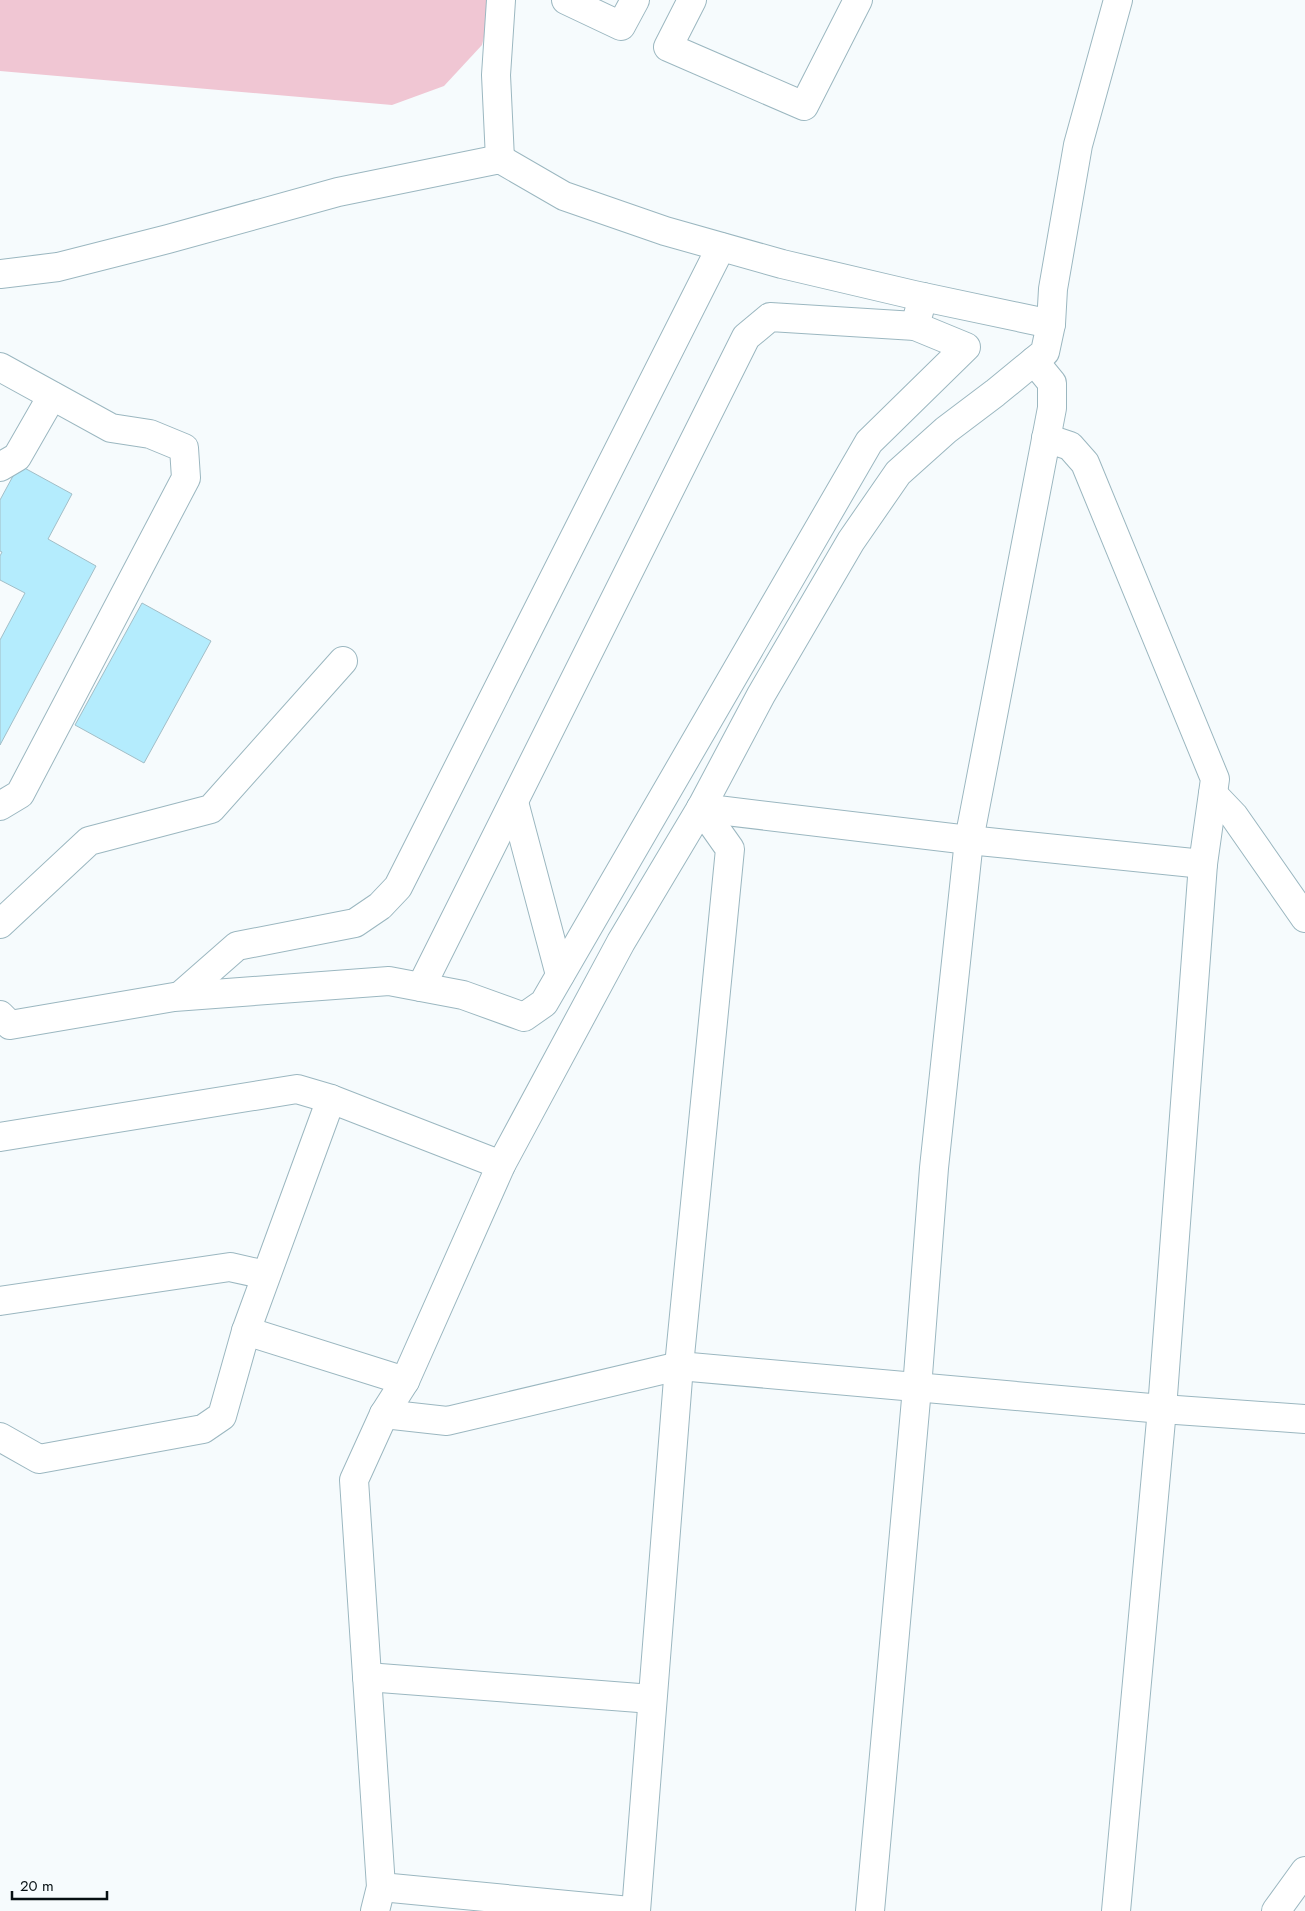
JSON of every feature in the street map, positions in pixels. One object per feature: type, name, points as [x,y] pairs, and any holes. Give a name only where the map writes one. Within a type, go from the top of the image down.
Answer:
[{"type":"street","points":[[500,159],[496,76],[502,0]]},
{"type":"street","points":[[566,0],[622,26],[635,0]]},
{"type":"street","points":[[692,0],[668,48],[804,106],[858,0]]},
{"type":"street","points":[[630,1911],[378,1899],[367,1677],[354,1480],[384,1414],[405,1381],[501,1166],[621,942],[701,808],[761,695],[851,541],[898,473],[946,430],[1045,352],[1051,324],[1053,289],[1078,145],[1118,0]]},
{"type":"street","points":[[0,274],[58,266],[338,192],[500,159],[564,196],[666,231],[782,264],[923,297],[1051,324]]},
{"type":"street","points":[[180,996],[237,946],[355,923],[380,906],[398,887],[722,247]]},
{"type":"street","points":[[914,326],[923,297]]},
{"type":"street","points":[[0,1014],[10,1025],[180,996],[389,981],[463,995],[524,1017],[544,1003],[870,442],[966,347],[914,326],[770,317],[746,336],[421,987]]},
{"type":"street","points":[[870,1911],[917,1388],[934,1168],[969,840],[1052,408],[1052,383],[1034,361]]},
{"type":"street","points":[[0,367],[111,428],[150,434],[184,448],[186,478],[20,794],[0,806]]},
{"type":"street","points":[[0,467],[17,457],[52,396]]},
{"type":"street","points":[[1046,438],[1070,446],[1085,464],[1215,779],[1203,864],[1162,1409],[1116,1911]]},
{"type":"street","points":[[0,924],[89,841],[211,809],[344,661]]},
{"type":"street","points":[[697,739],[727,758]]},
{"type":"street","points":[[1213,794],[1234,816],[1305,918]]},
{"type":"street","points":[[514,802],[560,975]]},
{"type":"street","points":[[701,808],[969,840],[1203,864]]},
{"type":"street","points":[[636,1911],[679,1366],[730,849],[701,808]]},
{"type":"street","points":[[0,1137],[297,1089],[331,1099],[501,1166]]},
{"type":"street","points":[[0,1437],[39,1459],[203,1429],[222,1416],[246,1330],[331,1099]]},
{"type":"street","points":[[0,1301],[230,1267],[266,1275]]},
{"type":"street","points":[[246,1330],[405,1381]]},
{"type":"street","points":[[384,1414],[447,1422],[679,1366],[1162,1409],[1305,1419]]},
{"type":"street","points":[[367,1677],[652,1699]]},
{"type":"street","points":[[1276,1911],[1305,1871]]},
{"type":"shaded area","points":[[0,0],[493,0],[482,45],[444,86],[392,105],[0,71]]},
{"type":"building","points":[[19,465],[72,494],[48,539],[96,566],[0,745],[0,640],[25,593],[0,580],[0,556],[2,552],[0,551],[0,500]]},
{"type":"building","points":[[142,603],[211,641],[144,763],[75,725]]}]
